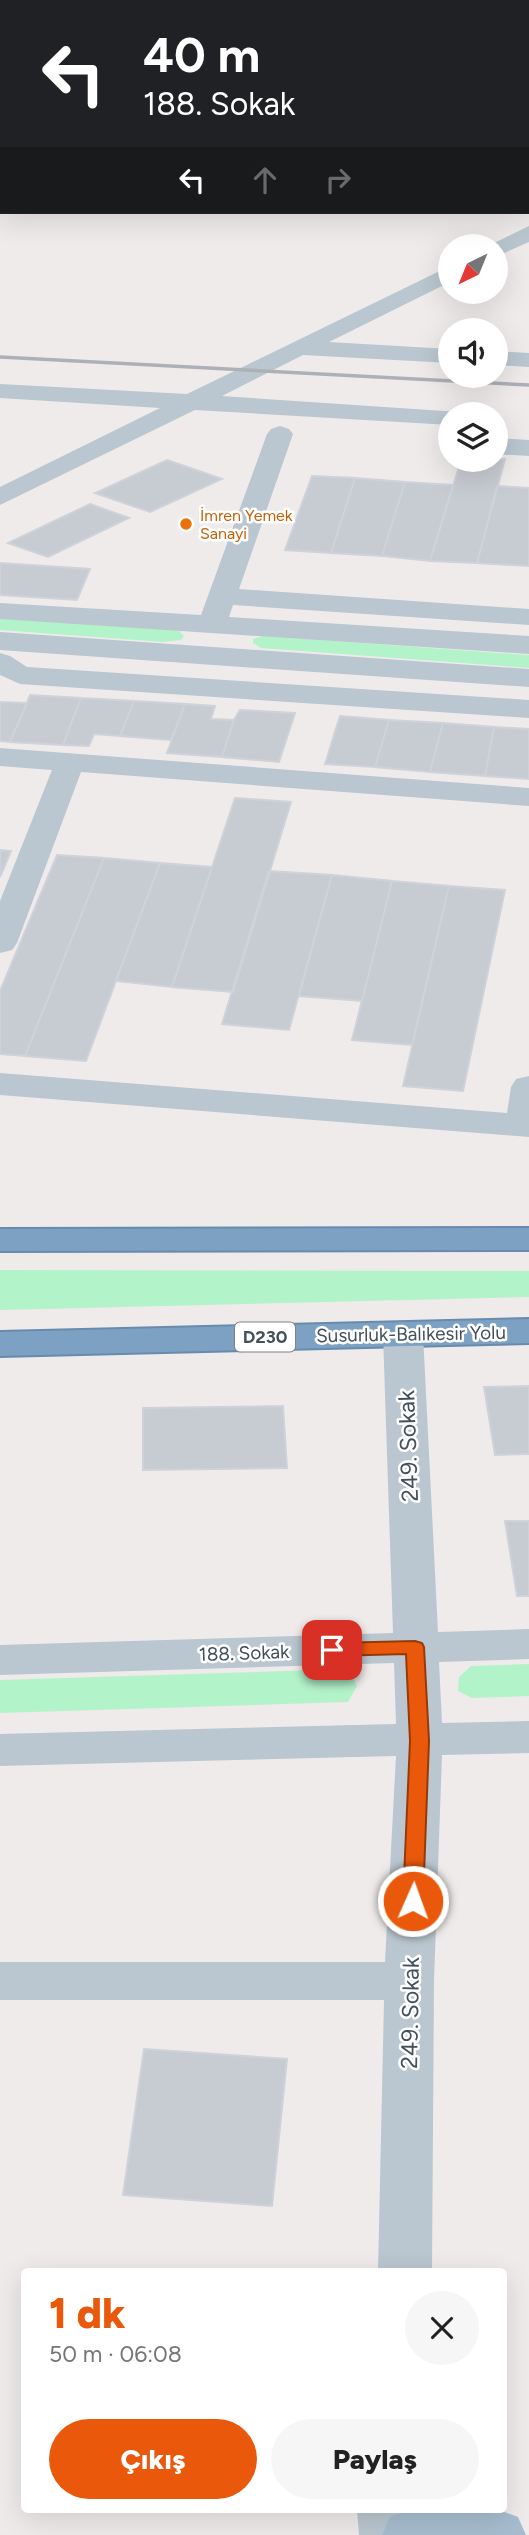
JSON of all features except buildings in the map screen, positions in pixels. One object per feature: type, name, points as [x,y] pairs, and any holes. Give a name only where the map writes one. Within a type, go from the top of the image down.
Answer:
[{"type":"highway","points":[[0,1240],[529,1239]]},
{"type":"highway","name":"Susurluk-Balıkesir Yolu","points":[[0,1344],[529,1331]]},
{"type":"main road","points":[[411,2535],[431,2526],[480,2524]]},
{"type":"street","points":[[508,244],[529,233]]},
{"type":"street","points":[[0,497],[438,279]]},
{"type":"street","points":[[298,348],[438,355]]},
{"type":"street","points":[[508,359],[529,360]]},
{"type":"street","points":[[0,391],[438,416]]},
{"type":"street","points":[[194,402],[293,434],[212,625]]},
{"type":"street","points":[[508,447],[529,448]]},
{"type":"street","points":[[223,596],[529,617]]},
{"type":"street","points":[[0,611],[529,645]]},
{"type":"street","points":[[0,642],[529,678]]},
{"type":"street","points":[[0,662],[20,676],[529,709]]},
{"type":"street","points":[[0,757],[529,797]]},
{"type":"street","points":[[0,943],[70,762]]},
{"type":"street","points":[[0,1084],[526,1126],[529,1087]]},
{"type":"street","name":"249. Sokak","points":[[403,1334],[420,1741],[410,1981],[405,2268]]},
{"type":"street","name":"188. Sokak","points":[[0,1660],[529,1644]]},
{"type":"street","points":[[0,1749],[529,1737]]},
{"type":"street","points":[[0,1981],[410,1981]]},
{"type":"street","points":[[386,2513],[388,2535]]},
{"type":"green space","points":[[0,618],[166,629],[179,631],[184,636],[181,640],[164,642],[0,630]]},
{"type":"green space","points":[[263,636],[529,655],[529,668],[261,648],[253,643],[253,639]]},
{"type":"green space","points":[[0,1270],[529,1271],[529,1297],[0,1310]]},
{"type":"green space","points":[[529,1664],[529,1696],[472,1698],[458,1691],[459,1677],[471,1666]]},
{"type":"green space","points":[[348,1669],[357,1686],[348,1702],[0,1713],[0,1680]]},
{"type":"railway","points":[[0,357],[529,385]]},
{"type":"place","name":"İmren Yemek Sanayi","points":[[186,524]]},
{"type":"route","points":[[332,1650],[415,1647],[420,1741],[413,1901]]}]
